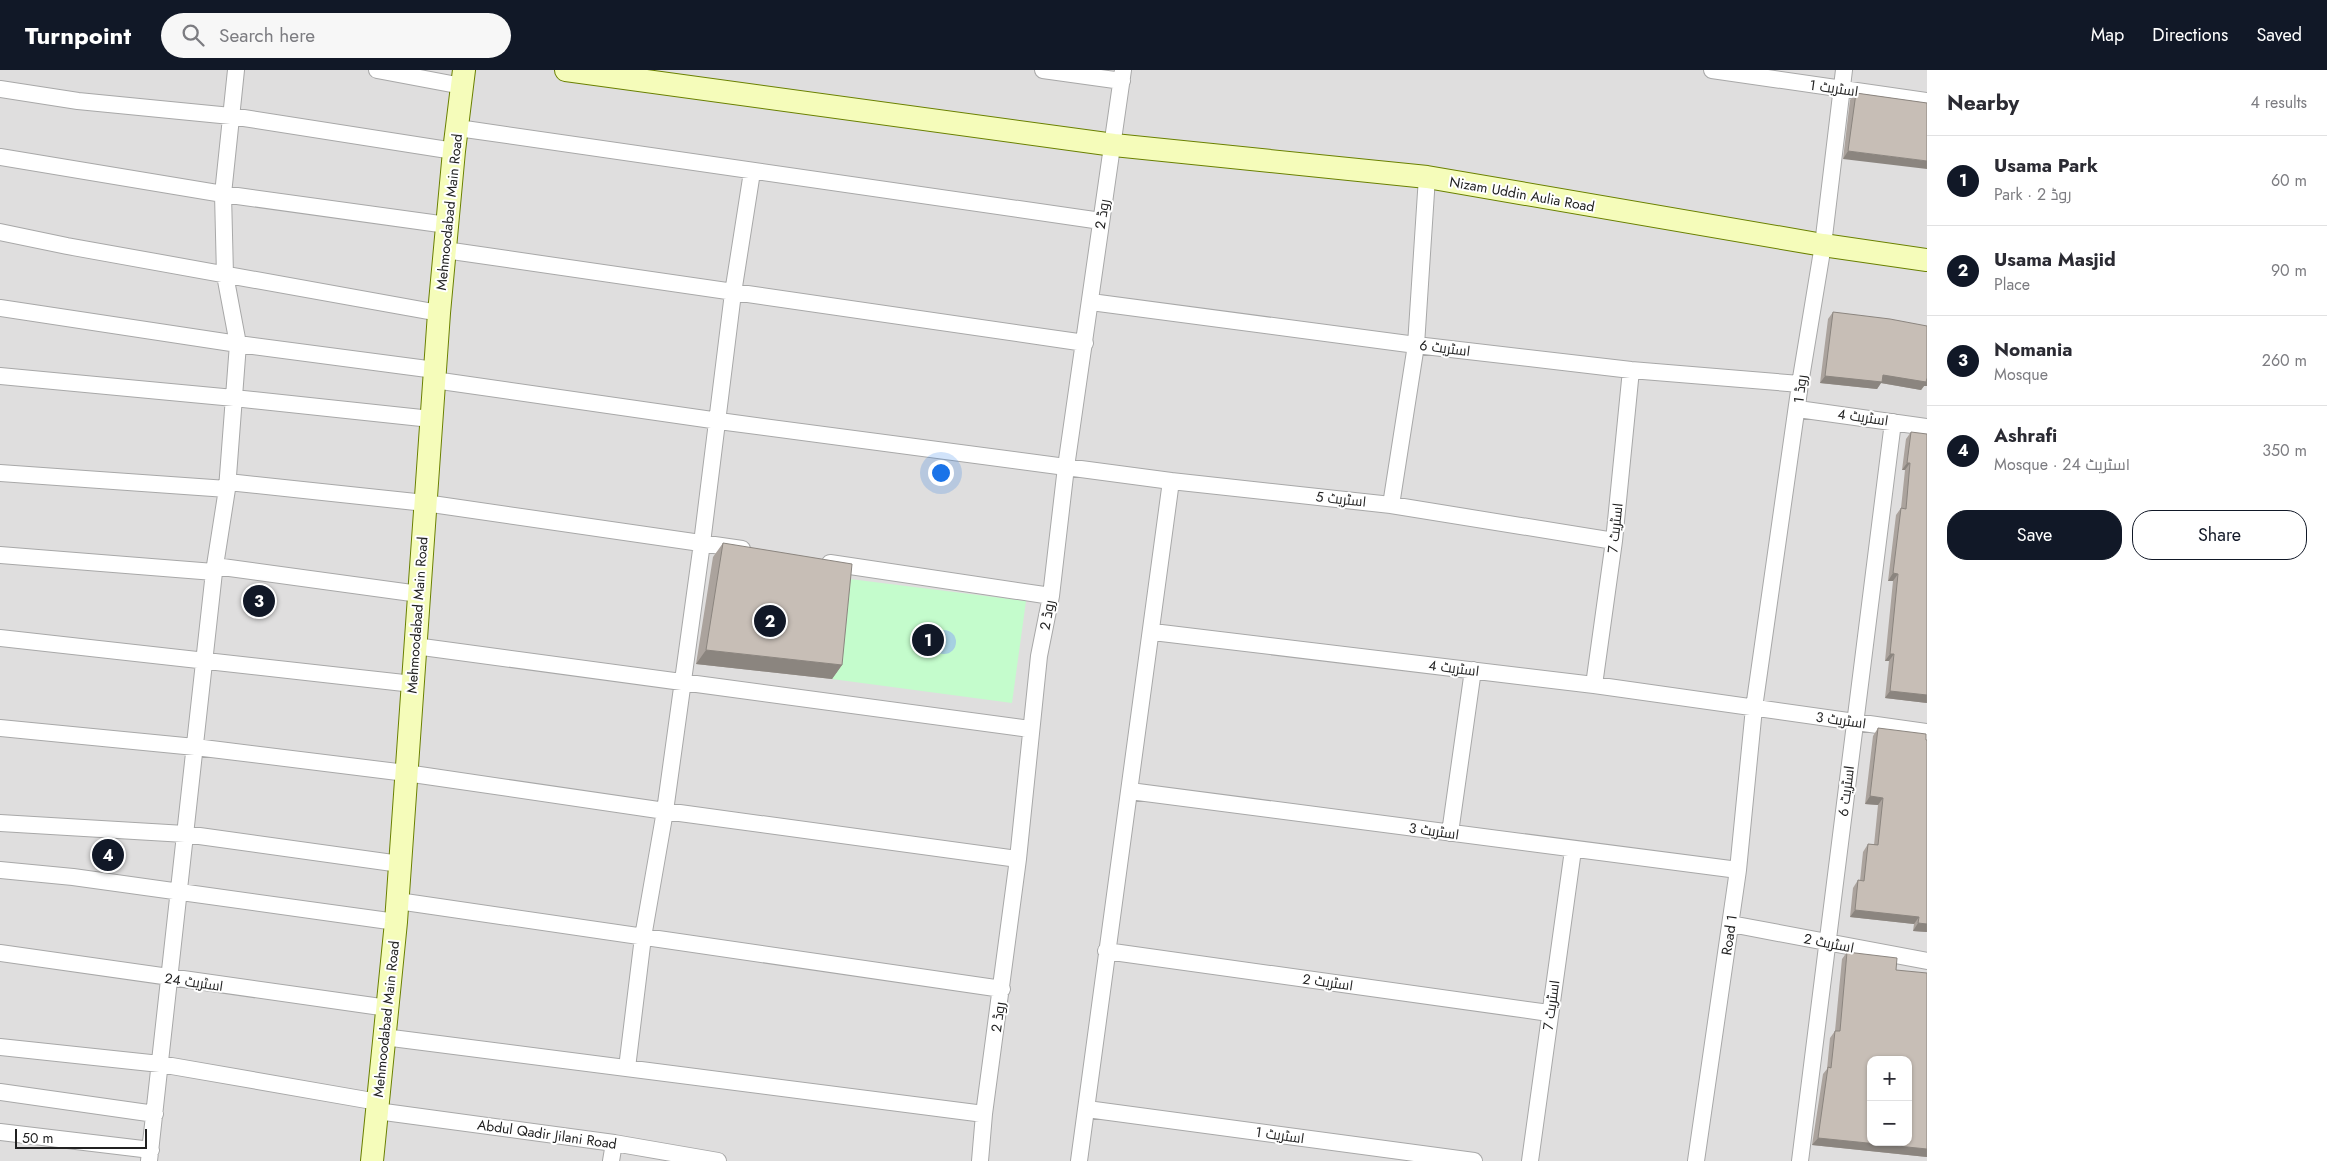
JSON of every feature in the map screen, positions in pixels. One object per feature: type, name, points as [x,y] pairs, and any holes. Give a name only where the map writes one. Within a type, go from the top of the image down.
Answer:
[{"type":"main road","name":"Nizam Uddin Aulia Road","points":[[566,70],[1114,145],[1427,178],[1824,245],[1927,260]]},
{"type":"main road","name":"Mehmoodabad Main Road","points":[[372,1161],[397,912],[439,313],[454,151],[463,78]]},
{"type":"street","points":[[0,1132],[150,1155],[204,661],[215,569],[228,485],[238,344],[225,275],[223,194],[236,70]]},
{"type":"street","points":[[377,70],[463,78]]},
{"type":"street","points":[[1042,70],[1123,75]]},
{"type":"street","name":"اسٹریٹ 1","points":[[1712,70],[1927,100]]},
{"type":"street","name":"روڈ 1","points":[[1754,708],[1798,409],[1800,384],[1824,245],[1844,70]]},
{"type":"street","name":"روڈ 2","points":[[980,1161],[984,1114],[1018,860],[1039,656],[1051,596],[1066,467],[1123,75]]},
{"type":"street","points":[[0,89],[78,102],[231,116],[454,151]]},
{"type":"street","points":[[458,128],[1101,221]]},
{"type":"street","points":[[0,157],[223,194],[447,225]]},
{"type":"street","points":[[627,1068],[643,938],[665,811],[719,421],[733,293],[752,172]]},
{"type":"street","points":[[1392,505],[1416,345],[1427,178]]},
{"type":"street","points":[[0,232],[439,313]]},
{"type":"street","points":[[446,250],[1084,343]]},
{"type":"street","name":"اسٹریٹ 6","points":[[1091,302],[1416,345],[1631,370],[1800,384]]},
{"type":"street","name":"اسٹریٹ 5","points":[[0,308],[719,421],[1171,481],[1392,505],[1614,541]]},
{"type":"street","name":"اسٹریٹ 7","points":[[1594,685],[1614,541],[1631,370]]},
{"type":"street","points":[[0,376],[431,419]]},
{"type":"street","name":"اسٹریٹ 4","points":[[1798,409],[1927,427]]},
{"type":"street","name":"اسٹریٹ 6","points":[[1800,1161],[1893,422]]},
{"type":"street","points":[[0,473],[228,485],[425,503],[760,552]]},
{"type":"street","points":[[1079,1161],[1171,481]]},
{"type":"street","points":[[0,555],[215,569],[419,594]]},
{"type":"street","points":[[818,561],[1051,596]]},
{"type":"street","name":"اسٹریٹ 4","points":[[1152,632],[1594,685],[1754,708]]},
{"type":"street","points":[[0,638],[413,684]]},
{"type":"street","points":[[415,646],[1030,729]]},
{"type":"street","points":[[1450,833],[1473,670]]},
{"type":"street","name":"اسٹریٹ 3","points":[[1754,708],[1927,732]]},
{"type":"street","name":"Road 1","points":[[1696,1161],[1738,870],[1754,708]]},
{"type":"street","points":[[0,728],[195,747],[406,773],[1018,860]]},
{"type":"street","name":"اسٹریٹ 3","points":[[1130,791],[1738,870]]},
{"type":"street","points":[[0,823],[185,834],[400,864]]},
{"type":"street","name":"اسٹریٹ 7","points":[[1530,1161],[1573,850]]},
{"type":"street","points":[[0,870],[73,877],[179,891],[643,938],[1002,989]]},
{"type":"street","name":"اسٹریٹ 2","points":[[1731,924],[1927,961]]},
{"type":"street","name":"اسٹریٹ 2","points":[[1106,951],[1549,1013]]},
{"type":"street","name":"اسٹریٹ 24","points":[[0,954],[388,1008]]},
{"type":"street","points":[[384,1038],[984,1114]]},
{"type":"street","name":"Abdul Qadir Jilani Road","points":[[0,1047],[160,1064],[377,1107],[614,1143],[718,1161]]},
{"type":"street","points":[[0,1092],[155,1114]]},
{"type":"street","name":"اسٹریٹ 1","points":[[1087,1109],[1474,1161]]},
{"type":"street","points":[[611,1161],[614,1143]]},
{"type":"shaded area","points":[[0,70],[1927,70],[1927,1161],[0,1161]]},
{"type":"green space","points":[[842,578],[1026,601],[1012,703],[832,679]]},
{"type":"water","points":[[944,630],[949,631],[955,637],[955,647],[949,653],[944,654],[939,653],[933,647],[932,642],[933,637],[939,631]]},
{"type":"building","points":[[1856,93],[1927,103],[1927,161],[1848,151]]},
{"type":"building","points":[[1833,312],[1927,326],[1926,382],[1883,375],[1882,382],[1825,376]]},
{"type":"building","points":[[1911,432],[1927,434],[1927,695],[1890,691],[1894,654],[1890,654],[1898,574],[1893,573],[1901,508],[1906,509],[1910,463],[1907,463]]},
{"type":"building","points":[[723,543],[852,564],[842,665],[706,650]]},
{"type":"building","points":[[1878,728],[1926,734],[1927,924],[1918,923],[1919,917],[1855,910],[1858,880],[1864,881],[1868,844],[1878,845],[1883,798],[1870,796]]},
{"type":"building","points":[[1847,952],[1897,958],[1896,970],[1927,973],[1927,1149],[1897,1146],[1912,1146],[1912,1056],[1867,1056],[1867,1143],[1818,1138],[1828,1067],[1831,1068],[1835,1031],[1840,1031]]},
{"type":"place","name":"Nomania","points":[[259,601]]},
{"type":"place","name":"Usama Masjid","points":[[770,621]]},
{"type":"place","name":"Usama Park","points":[[928,640]]},
{"type":"place","name":"Ashrafi","points":[[108,855]]}]
